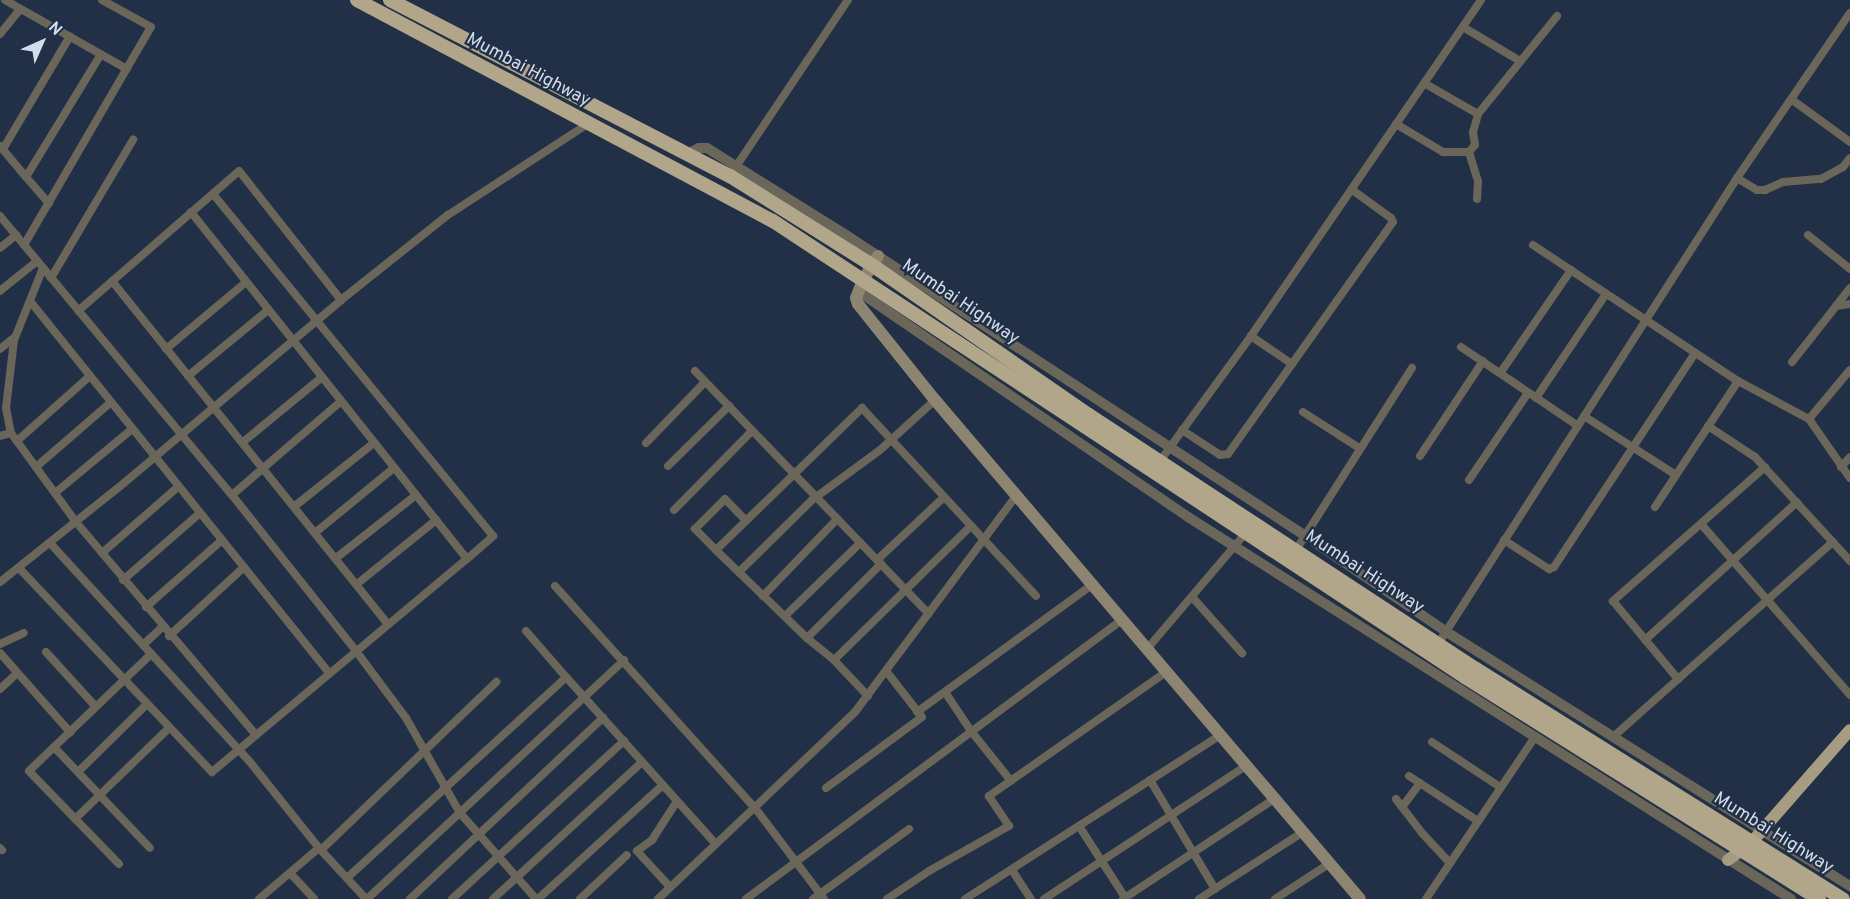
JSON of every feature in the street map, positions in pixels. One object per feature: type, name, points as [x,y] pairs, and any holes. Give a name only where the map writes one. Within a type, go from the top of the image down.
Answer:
[{"type":"highway","name":"Mumbai Highway","points":[[357,0],[773,221],[838,264],[860,285],[890,298],[1465,677],[1747,846],[1843,899]]},
{"type":"highway","name":"Mumbai Highway","points":[[390,0],[687,154],[733,171],[875,261],[1160,461],[1296,550],[1442,638],[1747,846],[1819,899]]},
{"type":"highway","points":[[1620,759],[1629,748]]},
{"type":"main road","points":[[875,261],[860,285],[858,304],[935,400],[1330,863],[1356,898]]},
{"type":"main road","points":[[1728,860],[1762,831],[1850,730]]},
{"type":"street","points":[[5,0],[127,69]]},
{"type":"street","points":[[24,245],[151,27],[102,0]]},
{"type":"street","points":[[733,171],[848,0]]},
{"type":"street","points":[[1160,461],[1251,336],[1481,0]]},
{"type":"street","points":[[0,34],[20,9]]},
{"type":"street","points":[[1442,638],[1737,178],[1850,13]]},
{"type":"street","points":[[1396,124],[1443,152],[1469,152],[1475,145],[1473,132],[1478,114],[1557,16]]},
{"type":"street","points":[[1463,27],[1520,61]]},
{"type":"street","points":[[49,203],[1,148],[70,36]]},
{"type":"street","points":[[26,177],[101,54]]},
{"type":"street","points":[[1424,83],[1478,114]]},
{"type":"street","points":[[1791,99],[1850,142]]},
{"type":"street","points":[[0,582],[215,408],[340,300],[448,215],[588,123]]},
{"type":"street","points":[[51,278],[133,140]]},
{"type":"street","points":[[1469,152],[1478,181],[1477,199]]},
{"type":"street","points":[[1737,178],[1757,190],[1765,190],[1783,182],[1821,179],[1843,167],[1850,158]]},
{"type":"street","points":[[78,310],[239,171],[340,300]]},
{"type":"street","points":[[1182,430],[1220,455],[1228,454],[1393,222],[1391,218],[1351,189]]},
{"type":"street","points":[[19,568],[212,772],[493,536],[213,194]]},
{"type":"street","points":[[191,212],[467,559]]},
{"type":"street","points":[[0,216],[232,495],[356,651],[406,718],[460,813],[537,899],[663,785]]},
{"type":"street","points":[[0,248],[16,235]]},
{"type":"street","points":[[1808,236],[1850,269]]},
{"type":"street","points":[[1533,245],[1738,381],[1809,419],[1850,478]]},
{"type":"street","points":[[875,261],[1170,447],[1304,535],[1442,638],[1613,737],[1850,886]]},
{"type":"street","points":[[0,291],[40,264]]},
{"type":"street","points":[[40,264],[30,301],[16,337],[6,408],[11,433],[76,522],[123,580],[256,735]]},
{"type":"street","points":[[1501,372],[1571,270]]},
{"type":"street","points":[[112,281],[388,624]]},
{"type":"street","points":[[166,349],[246,282]]},
{"type":"street","points":[[860,285],[1236,547],[1791,899]]},
{"type":"street","points":[[1792,362],[1850,288]]},
{"type":"street","points":[[1469,480],[1606,294]]},
{"type":"street","points":[[30,301],[329,674]]},
{"type":"street","points":[[1836,306],[1850,304]]},
{"type":"street","points":[[188,376],[268,310]]},
{"type":"street","points":[[1251,336],[1292,364]]},
{"type":"street","points":[[0,349],[16,337]]},
{"type":"street","points":[[1461,347],[1578,426]]},
{"type":"street","points":[[1504,540],[1549,569],[1554,567],[1695,353]]},
{"type":"street","points":[[1420,456],[1483,361]]},
{"type":"street","points":[[1296,550],[1412,368]]},
{"type":"street","points":[[1809,419],[1850,370]]},
{"type":"street","points":[[695,371],[929,614]]},
{"type":"street","points":[[17,441],[90,376]]},
{"type":"street","points":[[243,442],[321,378]]},
{"type":"street","points":[[1655,507],[1738,381]]},
{"type":"street","points":[[646,443],[705,382]]},
{"type":"street","points":[[739,572],[812,500],[891,440],[935,400]]},
{"type":"street","points":[[36,467],[111,402]]},
{"type":"street","points":[[232,495],[340,402]]},
{"type":"street","points":[[668,466],[729,406]]},
{"type":"street","points":[[716,550],[862,408],[1036,596]]},
{"type":"street","points":[[1303,412],[1359,448]]},
{"type":"street","points":[[1584,416],[1676,475]]},
{"type":"street","points":[[1708,426],[1745,449],[1765,467],[1850,561]]},
{"type":"street","points":[[55,493],[132,429]]},
{"type":"street","points":[[674,510],[752,430]]},
{"type":"street","points":[[0,436],[11,433]]},
{"type":"street","points":[[295,506],[374,443]]},
{"type":"street","points":[[1841,467],[1850,457]]},
{"type":"street","points":[[1678,679],[1613,601],[1765,467]]},
{"type":"street","points":[[316,532],[394,468]]},
{"type":"street","points":[[102,553],[179,486]]},
{"type":"street","points":[[336,558],[416,495]]},
{"type":"street","points":[[658,899],[855,712],[1016,496]]},
{"type":"street","points":[[807,638],[944,497]]},
{"type":"street","points":[[746,520],[725,499],[695,529],[807,638],[834,660],[868,696]]},
{"type":"street","points":[[1645,640],[1797,502]]},
{"type":"street","points":[[123,580],[200,513]]},
{"type":"street","points":[[763,596],[837,519]]},
{"type":"street","points":[[357,584],[436,520]]},
{"type":"street","points":[[1701,524],[1850,695]]},
{"type":"street","points":[[834,660],[971,526]]},
{"type":"street","points":[[1147,649],[1245,534]]},
{"type":"street","points":[[146,607],[222,540]]},
{"type":"street","points":[[1613,737],[1833,542]]},
{"type":"street","points":[[50,543],[238,750],[320,849],[367,899],[624,660]]},
{"type":"street","points":[[785,616],[860,543]]},
{"type":"street","points":[[169,636],[244,567]]},
{"type":"street","points":[[918,712],[1092,585]]},
{"type":"street","points":[[555,586],[624,660],[754,808],[819,897],[909,829]]},
{"type":"street","points":[[1192,598],[1242,653]]},
{"type":"street","points":[[746,899],[1122,620]]},
{"type":"street","points":[[143,645],[162,627]]},
{"type":"street","points":[[526,631],[716,844]]},
{"type":"street","points":[[0,644],[24,633]]},
{"type":"street","points":[[46,652],[96,707]]},
{"type":"street","points":[[0,654],[70,732]]},
{"type":"street","points":[[119,864],[29,771],[151,654]]},
{"type":"street","points":[[826,788],[922,717],[886,671]]},
{"type":"street","points":[[887,899],[929,871],[1009,826],[989,796],[1166,672]]},
{"type":"street","points":[[0,689],[17,673]]},
{"type":"street","points":[[347,878],[566,677]]},
{"type":"street","points":[[259,899],[320,849],[496,682]]},
{"type":"street","points":[[945,692],[971,731],[1011,781]]},
{"type":"street","points":[[78,772],[147,704]]},
{"type":"street","points":[[410,899],[603,718]]},
{"type":"street","points":[[75,819],[169,728]]},
{"type":"street","points":[[965,899],[1220,735]]},
{"type":"street","points":[[1426,899],[1534,738]]},
{"type":"street","points":[[452,899],[624,741]]},
{"type":"street","points":[[1432,742],[1500,787]]},
{"type":"street","points":[[54,747],[150,848]]},
{"type":"street","points":[[493,899],[642,762]]},
{"type":"street","points":[[1044,899],[1246,766]]},
{"type":"street","points":[[1409,776],[1478,821]]},
{"type":"street","points":[[1150,780],[1215,889]]},
{"type":"street","points":[[1402,807],[1420,783]]},
{"type":"street","points":[[1079,826],[1124,898],[1274,799]]},
{"type":"street","points":[[1396,799],[1450,863]]},
{"type":"street","points":[[670,887],[637,851],[652,840],[678,801]]},
{"type":"street","points":[[1198,899],[1303,832]]},
{"type":"street","points":[[580,899],[627,855]]},
{"type":"street","points":[[1275,899],[1330,863]]},
{"type":"street","points":[[1012,870],[1031,899]]},
{"type":"street","points":[[290,873],[314,899]]}]
